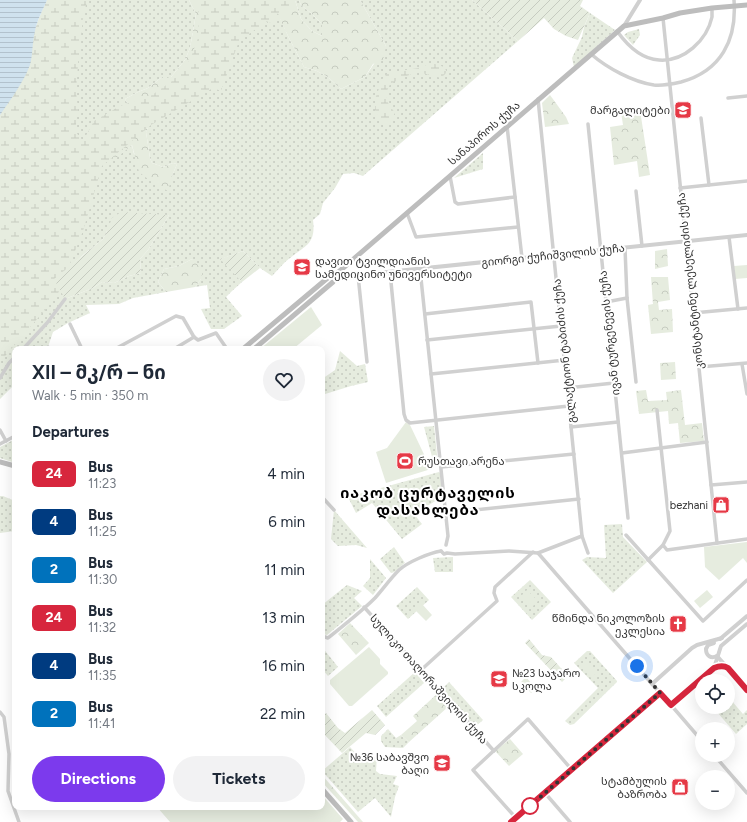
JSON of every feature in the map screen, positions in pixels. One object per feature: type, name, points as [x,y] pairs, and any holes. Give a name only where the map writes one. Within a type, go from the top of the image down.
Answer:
[{"type":"main road","points":[[624,26],[680,13],[734,3],[747,5]]},
{"type":"main road","name":"სანაპიროს ქუჩა","points":[[247,346],[330,276],[335,275],[624,26]]},
{"type":"main road","name":"სანაპიროს ქუჩა","points":[[258,346],[333,282],[335,275]]},
{"type":"main road","points":[[0,462],[12,465]]},
{"type":"main road","points":[[325,792],[351,822]]},
{"type":"street","name":"სანაპიროს ქუჩა","points":[[624,26],[640,0]]},
{"type":"street","points":[[591,54],[602,63],[642,83],[662,86],[691,79],[706,71],[726,48],[734,24],[734,3]]},
{"type":"street","points":[[617,31],[623,40],[637,52],[652,59],[667,60],[677,58],[691,50],[702,38],[708,28],[712,16],[712,8]]},
{"type":"street","name":"კონსტანტინე ლესელიძის ქუჩა","points":[[663,18],[717,543]]},
{"type":"street","points":[[728,98],[747,96]]},
{"type":"street","name":"გალაქტიონ ტაბიძის ქუჩა","points":[[538,99],[582,536],[588,553]]},
{"type":"street","points":[[701,118],[709,185]]},
{"type":"street","name":"ივან ტურგენევის ქუჩა","points":[[588,124],[628,518]]},
{"type":"street","points":[[507,126],[522,258]]},
{"type":"street","points":[[450,176],[455,202],[458,204],[515,197]]},
{"type":"street","points":[[680,188],[747,181]]},
{"type":"street","points":[[636,191],[642,246]]},
{"type":"street","points":[[407,213],[416,237],[518,227]]},
{"type":"street","name":"გიორგი ქუჩიშვილის ქუჩა","points":[[335,275],[358,275],[390,272],[747,235]]},
{"type":"street","points":[[730,237],[738,309]]},
{"type":"street","points":[[625,248],[636,382]]},
{"type":"street","points":[[420,269],[448,536],[442,547],[444,554],[508,551],[538,553],[582,536]]},
{"type":"street","points":[[390,272],[404,414],[406,420],[410,423],[569,406]]},
{"type":"street","points":[[358,275],[367,362]]},
{"type":"street","points":[[606,302],[628,298]]},
{"type":"street","points":[[26,346],[47,323],[64,299]]},
{"type":"street","points":[[425,314],[531,302],[538,363]]},
{"type":"street","points":[[693,313],[747,308]]},
{"type":"street","points":[[121,346],[176,316],[183,318],[194,337],[198,340],[216,333],[225,346]]},
{"type":"street","points":[[70,324],[81,346]]},
{"type":"street","points":[[428,340],[561,326]]},
{"type":"street","points":[[179,346],[194,337]]},
{"type":"street","points":[[0,378],[12,360]]},
{"type":"street","points":[[431,374],[565,360]]},
{"type":"street","points":[[699,367],[747,363]]},
{"type":"street","points":[[742,364],[747,394]]},
{"type":"street","points":[[567,388],[614,383]]},
{"type":"street","points":[[648,560],[663,545],[670,531],[657,410]]},
{"type":"street","points":[[571,427],[618,422]]},
{"type":"street","points":[[0,430],[6,441]]},
{"type":"street","points":[[0,444],[12,438]]},
{"type":"street","points":[[622,453],[707,442]]},
{"type":"street","points":[[441,467],[574,454]]},
{"type":"street","points":[[711,485],[747,482]]},
{"type":"street","points":[[325,500],[334,510]]},
{"type":"street","points":[[446,513],[579,500]]},
{"type":"street","points":[[626,535],[703,621],[747,580]]},
{"type":"street","points":[[663,545],[667,550],[747,540]]},
{"type":"street","points":[[325,637],[328,638],[375,598],[392,577],[404,566],[442,547],[448,546],[449,549],[447,553]]},
{"type":"street","points":[[421,670],[497,602],[494,587],[533,552]]},
{"type":"street","points":[[538,553],[695,733]]},
{"type":"street","name":"სულიკო თაღორაშვილის ქუჩა","points":[[364,607],[494,751]]},
{"type":"street","points":[[719,654],[713,658],[709,657],[706,653],[708,645],[722,638],[747,616]]},
{"type":"street","points":[[714,668],[721,646],[747,624]]},
{"type":"street","points":[[652,684],[696,645],[722,638]]},
{"type":"street","points":[[712,643],[717,644],[719,654],[728,668],[747,690]]},
{"type":"street","points":[[696,645],[706,649]]},
{"type":"street","points":[[671,705],[714,668],[725,666],[728,668]]},
{"type":"street","points":[[511,822],[660,693]]},
{"type":"street","points":[[0,712],[4,717],[9,754],[8,792],[12,803]]},
{"type":"street","points":[[516,818],[473,770],[528,719],[572,770]]},
{"type":"street","points":[[720,762],[747,793]]},
{"type":"street","points":[[545,793],[570,822]]},
{"type":"street","points":[[15,810],[19,822]]},
{"type":"green space","points":[[47,0],[189,0],[196,14],[190,48],[185,60],[171,77],[162,77],[148,88],[125,99],[138,122],[110,162],[132,145],[134,154],[172,176],[177,164],[173,163],[163,167],[152,163],[150,158],[146,132],[154,112],[227,46],[261,22],[280,18],[304,67],[317,71],[328,77],[341,89],[365,77],[386,46],[360,0],[472,0],[518,41],[363,176],[354,173],[343,174],[335,188],[323,203],[320,214],[313,220],[313,234],[309,243],[285,262],[272,276],[260,268],[243,251],[221,259],[242,282],[226,297],[242,316],[224,329],[211,329],[201,309],[210,308],[207,285],[195,287],[201,279],[192,259],[179,266],[164,269],[158,282],[166,292],[133,298],[119,304],[86,305],[90,313],[53,332],[48,346],[12,346],[12,387],[0,399],[0,115]],"holes":[[[169,215],[148,250],[140,259],[141,273],[129,276],[114,283],[102,282],[93,288],[65,299],[72,265],[103,239],[107,231]]]},
{"type":"green space","points":[[47,0],[88,0],[84,11],[76,91],[78,110],[75,131],[83,141],[94,121],[120,106],[152,95],[172,81],[190,60],[198,38],[199,13],[193,0],[297,0],[239,41],[221,91],[213,88],[151,125],[102,166],[83,231],[57,296],[14,346],[12,346],[12,348],[0,362],[0,115],[20,85],[30,65],[34,35]]},
{"type":"green space","points":[[189,0],[295,0],[301,19],[312,31],[322,36],[322,24],[301,5],[299,0],[360,0],[386,46],[383,60],[373,64],[365,77],[341,89],[328,77],[317,71],[304,67],[280,19],[272,23],[261,22],[154,112],[146,132],[152,163],[163,167],[173,163],[177,164],[168,191],[153,183],[139,172],[132,145],[110,163],[112,150],[138,122],[125,99],[148,88],[162,77],[171,77],[185,60],[190,48],[196,14]]},
{"type":"green space","points":[[295,0],[299,0],[301,5],[322,24],[322,36],[312,31],[301,19]]},
{"type":"green space","points":[[472,0],[583,0],[580,6],[590,13],[578,40],[566,36],[554,29],[544,18],[518,41]]},
{"type":"green space","points":[[590,13],[615,30],[574,67],[572,58],[582,37],[584,27]]},
{"type":"green space","points":[[639,29],[640,35],[633,45],[624,35],[628,32]]},
{"type":"green space","points":[[432,63],[444,67],[447,72],[441,78],[418,72],[390,84],[386,93],[388,103],[395,113],[386,127],[380,121],[375,110],[375,99],[383,78],[388,73],[418,68]]},
{"type":"green space","points":[[550,95],[566,117],[569,124],[545,127],[542,103]]},
{"type":"green space","points":[[640,110],[650,175],[639,177],[637,161],[614,165],[610,127],[623,125],[621,112]]},
{"type":"green space","points":[[483,153],[483,169],[454,178]]},
{"type":"green space","points":[[121,212],[169,215],[148,250],[140,259],[141,273],[129,276],[114,283],[102,282],[93,288],[65,299],[54,279],[103,239],[112,218]]},
{"type":"green space","points":[[667,249],[668,266],[655,269],[655,251]]},
{"type":"green space","points":[[243,251],[260,268],[242,282],[220,259]]},
{"type":"green space","points":[[192,259],[203,270],[201,279],[195,287],[166,292],[158,282],[164,269],[179,266]]},
{"type":"green space","points":[[747,265],[747,278],[735,279],[734,266]]},
{"type":"green space","points":[[651,277],[668,277],[670,300],[658,302],[659,310],[672,309],[673,332],[651,334],[648,305],[653,304]]},
{"type":"green space","points":[[311,307],[322,325],[297,346],[264,346]]},
{"type":"green space","points":[[340,351],[357,366],[365,364],[368,382],[325,394],[325,377],[335,370]]},
{"type":"green space","points":[[675,362],[676,379],[661,380],[660,363]]},
{"type":"green space","points":[[646,390],[648,401],[667,400],[666,392],[681,390],[685,425],[702,423],[704,441],[680,443],[678,423],[669,424],[668,411],[639,414],[636,391]]},
{"type":"green space","name":"რუსთავი არენა","points":[[406,422],[410,425],[431,469],[386,483],[376,452],[387,448]]},
{"type":"green space","points":[[434,426],[438,464],[434,464],[424,427]]},
{"type":"green space","points":[[12,441],[12,462],[0,458],[0,447]]},
{"type":"green space","points":[[439,472],[442,497],[414,514],[422,524],[402,539],[372,503],[356,513],[348,497]]},
{"type":"green space","points":[[0,496],[3,496],[12,500],[12,531],[0,533]]},
{"type":"green space","points":[[334,510],[367,548],[356,545],[338,546],[331,539]]},
{"type":"green space","points":[[622,524],[623,537],[647,562],[613,593],[582,560],[587,557],[606,558],[604,525]]},
{"type":"green space","points":[[747,542],[747,563],[743,558],[719,580],[705,567],[704,547]]},
{"type":"green space","points":[[394,547],[405,563],[391,573],[380,559]]},
{"type":"green space","points":[[453,557],[453,572],[435,572],[433,558]]},
{"type":"green space","points":[[370,559],[386,578],[373,595],[363,586],[370,578]]},
{"type":"green space","points":[[530,580],[551,602],[532,620],[511,597]]},
{"type":"green space","points":[[347,585],[362,591],[354,598],[362,606],[327,635],[325,635],[325,603]]},
{"type":"green space","points":[[417,587],[429,600],[408,619],[396,606]]},
{"type":"green space","points":[[527,590],[538,601],[532,607],[521,596]]},
{"type":"green space","points":[[707,590],[713,597],[700,608],[694,601]]},
{"type":"green space","points":[[422,604],[432,615],[426,621],[415,610]]},
{"type":"green space","points":[[350,623],[369,643],[356,655],[338,634]]},
{"type":"green space","points":[[529,639],[542,655],[551,657],[568,676],[562,682],[525,643]]},
{"type":"green space","points":[[369,647],[380,659],[380,664],[388,672],[388,674],[352,706],[349,706],[330,684],[330,680]]},
{"type":"green space","points":[[325,651],[338,667],[328,676],[325,672]]},
{"type":"green space","points":[[587,651],[590,651],[617,682],[574,724],[570,725],[565,721],[598,688],[574,663]]},
{"type":"green space","points":[[587,661],[598,672],[591,678],[581,667]]},
{"type":"green space","points":[[415,672],[424,683],[386,717],[377,706]]},
{"type":"green space","points":[[526,677],[536,689],[531,693],[521,682]]},
{"type":"green space","points":[[449,682],[483,720],[475,727],[442,689]]},
{"type":"green space","points":[[438,693],[449,706],[409,742],[401,735],[417,721],[413,716]]},
{"type":"green space","points":[[735,705],[743,714],[747,710],[747,724],[736,734],[735,722],[726,722],[719,714],[735,714]]},
{"type":"green space","points":[[372,710],[385,725],[375,735],[366,733],[342,753],[325,735],[325,714],[326,713],[338,728],[345,733]]},
{"type":"green space","points":[[388,729],[396,738],[401,735],[409,742],[403,748],[385,747],[381,741],[381,736]]},
{"type":"green space","points":[[510,739],[523,754],[509,766],[495,751]]},
{"type":"green space","points":[[350,747],[363,761],[370,760],[377,756],[376,771],[380,774],[397,776],[393,784],[399,786],[391,817],[375,798],[358,812],[325,774],[325,768]]},
{"type":"green space","points":[[325,778],[363,822],[358,822],[325,785]]},
{"type":"green space","points":[[325,798],[343,819],[340,822],[170,822],[160,810],[325,810]]},
{"type":"water","points":[[0,0],[47,0],[36,27],[30,65],[20,85],[0,115]]},
{"type":"bus line","name":"24","points":[[511,822],[660,693],[671,705],[714,668],[719,666],[725,666],[728,668],[747,690]]},
{"type":"place","name":"მარგალიტები","points":[[683,110]]},
{"type":"place","name":"დავით ტვილდიანის სამედიცინო უნივერსიტეტი","points":[[302,267]]},
{"type":"place","name":"რუსთავი არენა","points":[[405,461]]},
{"type":"place","name":"bezhani","points":[[721,505]]},
{"type":"place","name":"წმინდა ნიკოლოზის ეკლესია","points":[[678,624]]},
{"type":"place","name":"№23 საჯარო სკოლა","points":[[499,679]]},
{"type":"place","name":"№36 საბავშვო ბაღი","points":[[442,763]]},
{"type":"place","name":"სტამბულის ბაზრობა","points":[[680,787]]},
{"type":"district","name":"იაკობ ცურტაველის დასახლება","points":[[428,502]]},
{"type":"route","points":[[530,806],[660,693],[637,666]]}]
